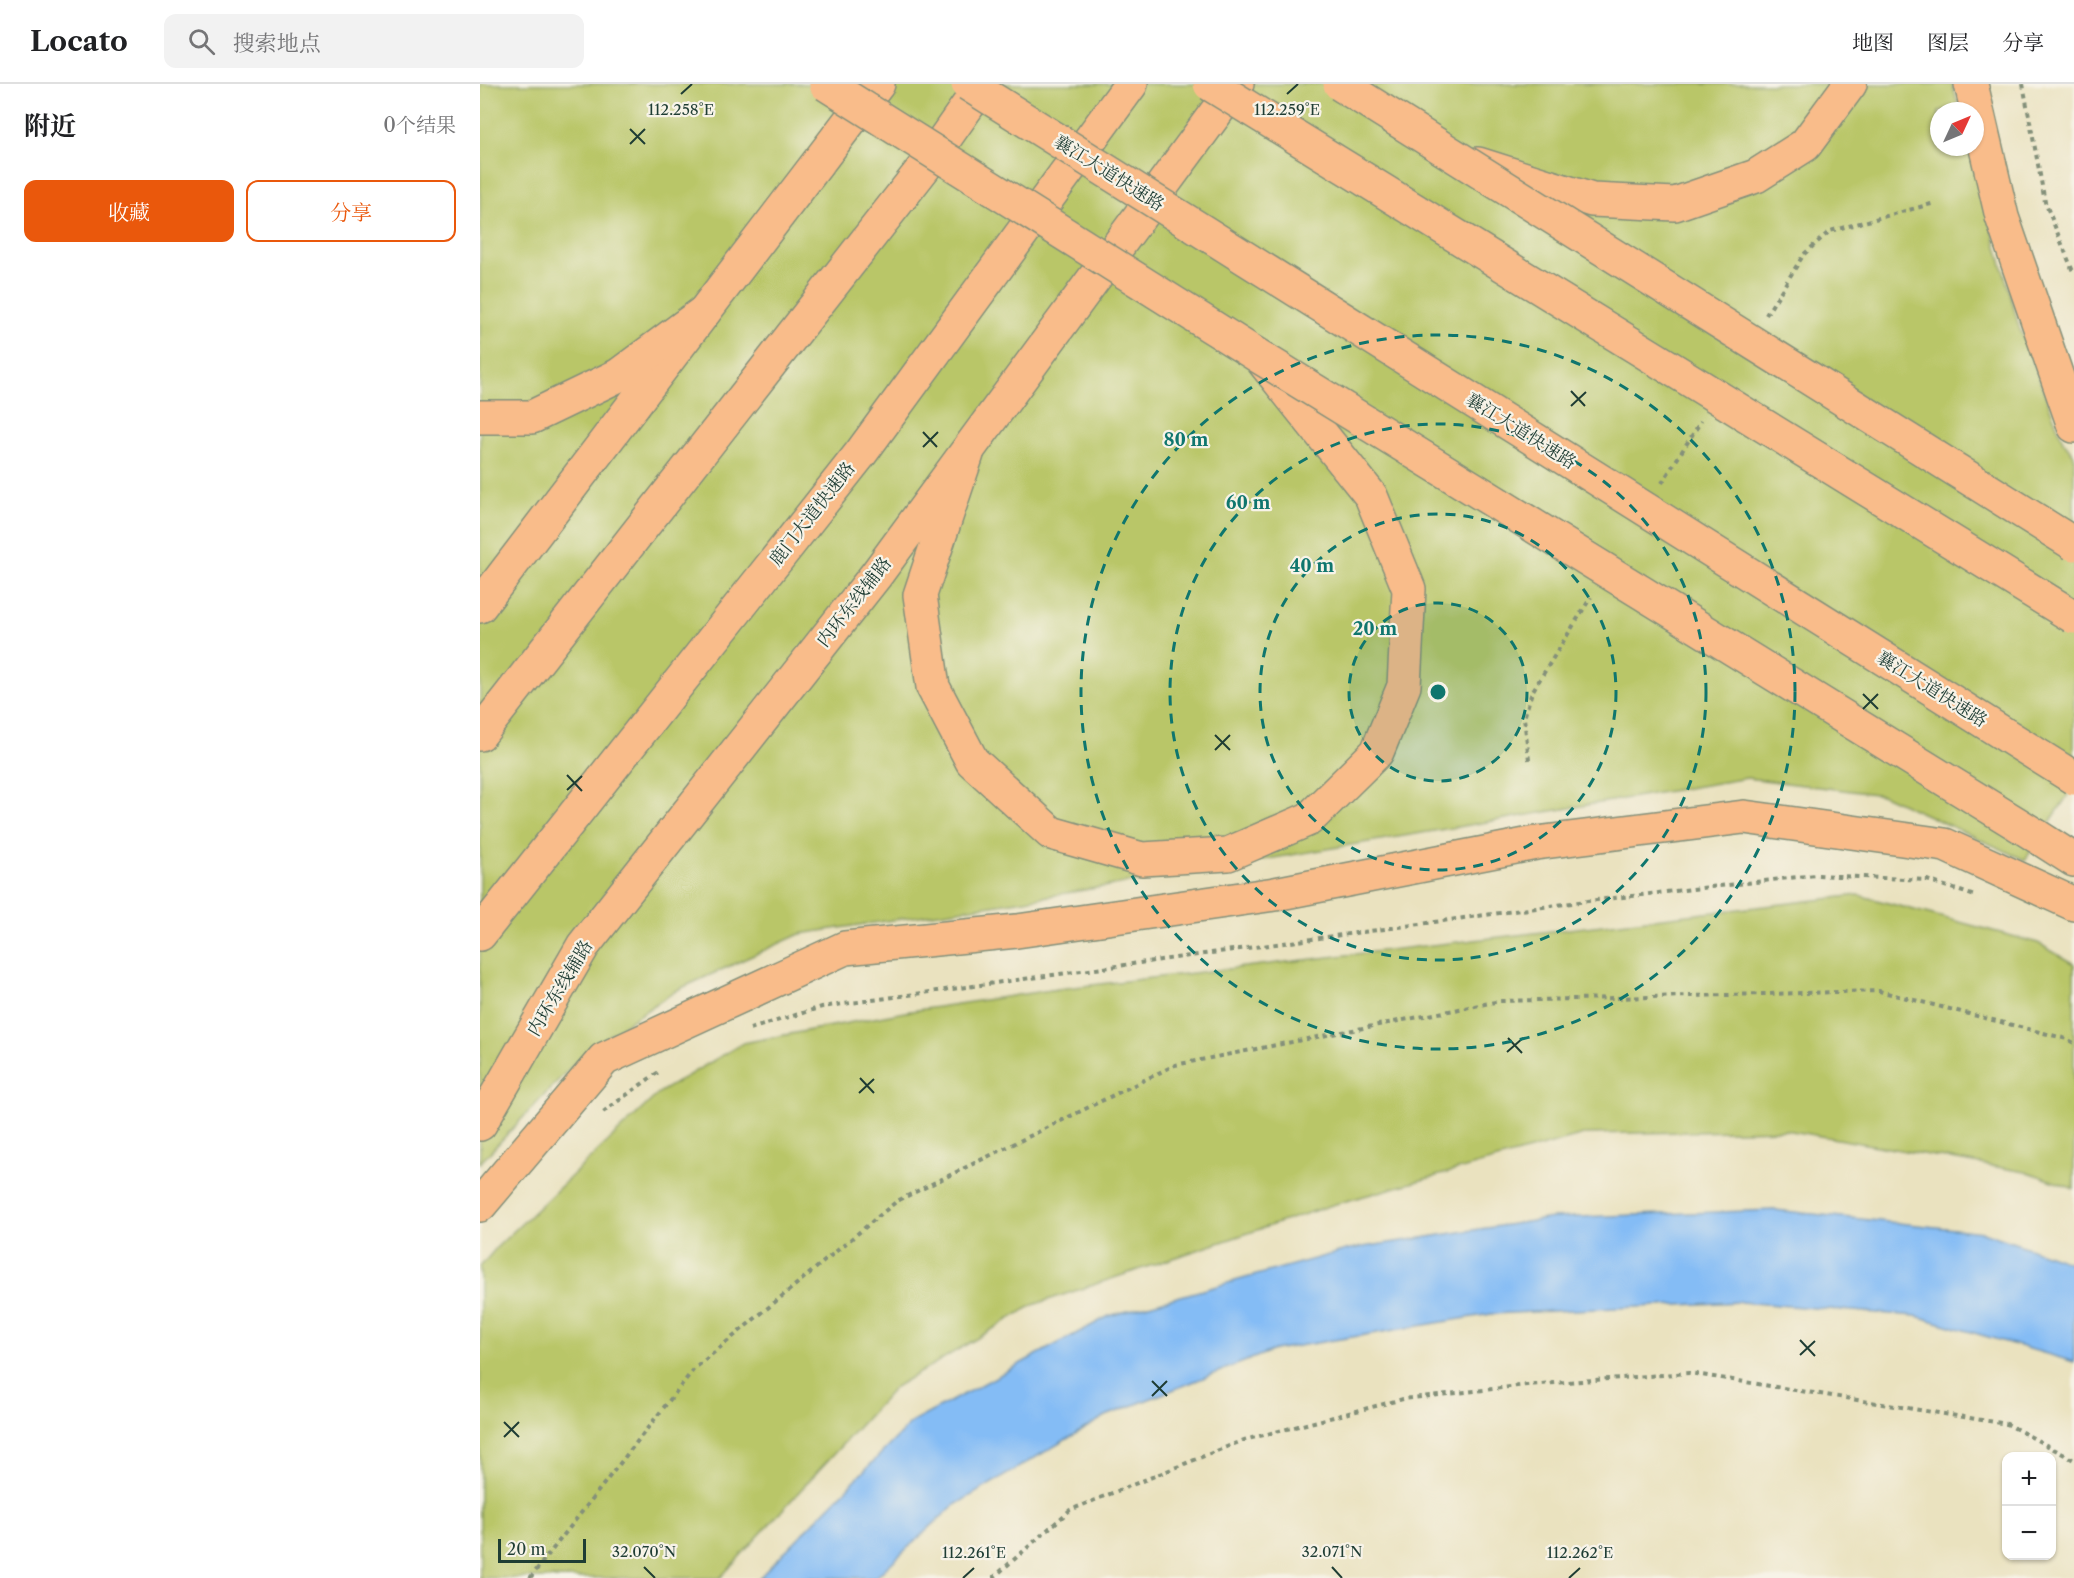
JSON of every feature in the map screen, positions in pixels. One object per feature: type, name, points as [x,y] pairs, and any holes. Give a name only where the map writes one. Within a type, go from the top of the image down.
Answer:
[{"type":"main road","points":[[826,84],[1260,357],[2074,860]]},
{"type":"main road","points":[[480,606],[878,84]]},
{"type":"main road","name":"襄江大道快速路","points":[[968,84],[2074,778]]},
{"type":"main road","points":[[480,734],[929,160],[983,84]]},
{"type":"main road","name":"鹿门大道快速路","points":[[480,934],[861,453],[1131,84]]},
{"type":"main road","points":[[1210,84],[2074,617]]},
{"type":"main road","name":"内环东线辅路","points":[[480,1124],[583,946],[876,575],[1237,84]]},
{"type":"main road","points":[[1340,84],[2074,544]]},
{"type":"main road","points":[[1462,159],[1592,200],[1674,204],[1755,176],[1805,144],[1850,84]]},
{"type":"main road","points":[[1971,84],[2002,217],[2074,426]]},
{"type":"main road","points":[[480,417],[532,417],[619,375],[704,312]]},
{"type":"main road","points":[[967,454],[920,595],[933,687],[972,761],[1051,833],[1142,858],[1228,854],[1309,819],[1377,752],[1404,686],[1409,589],[1371,496],[1260,357]]},
{"type":"main road","points":[[480,1205],[604,1059],[845,948],[1017,931],[1252,897],[1536,843],[1744,817],[1946,845],[2074,904]]},
{"type":"path","points":[[2023,84],[2045,202],[2074,274]]},
{"type":"path","points":[[1760,326],[1804,254],[1830,231],[1935,203]]},
{"type":"path","points":[[1659,488],[1703,417]]},
{"type":"path","points":[[1529,760],[1524,718],[1532,692],[1595,590]]},
{"type":"path","points":[[746,1030],[822,1007],[1579,902],[1816,875],[1927,880],[1983,899]]},
{"type":"path","points":[[530,1578],[694,1369],[897,1201],[1176,1065],[1500,1001],[1879,991],[2067,1039],[2074,1043]]},
{"type":"path","points":[[596,1117],[663,1068]]},
{"type":"path","points":[[993,1578],[1070,1510],[1244,1440],[1403,1399],[1527,1384],[1689,1373],[2007,1424],[2074,1460]]},
{"type":"green space","points":[[480,84],[1952,84],[1957,102],[1930,102],[1930,156],[1972,156],[2019,327],[2063,441],[2074,455],[2074,786],[2025,860],[1883,795],[1747,778],[1025,900],[800,934],[677,990],[588,1049],[480,1163]]},
{"type":"green space","points":[[1858,895],[2038,943],[2074,964],[2074,1189],[2031,1173],[1786,1130],[1587,1134],[1332,1205],[1033,1305],[895,1387],[720,1578],[480,1578],[480,1267],[497,1247],[660,1092],[743,1043],[911,1011],[1058,989]]},
{"type":"water","points":[[1775,1210],[1983,1232],[2074,1264],[2074,1362],[1916,1316],[1740,1302],[1491,1314],[1274,1350],[1106,1416],[953,1506],[875,1578],[759,1578],[912,1422],[1109,1316],[1350,1249],[1552,1218]]}]
